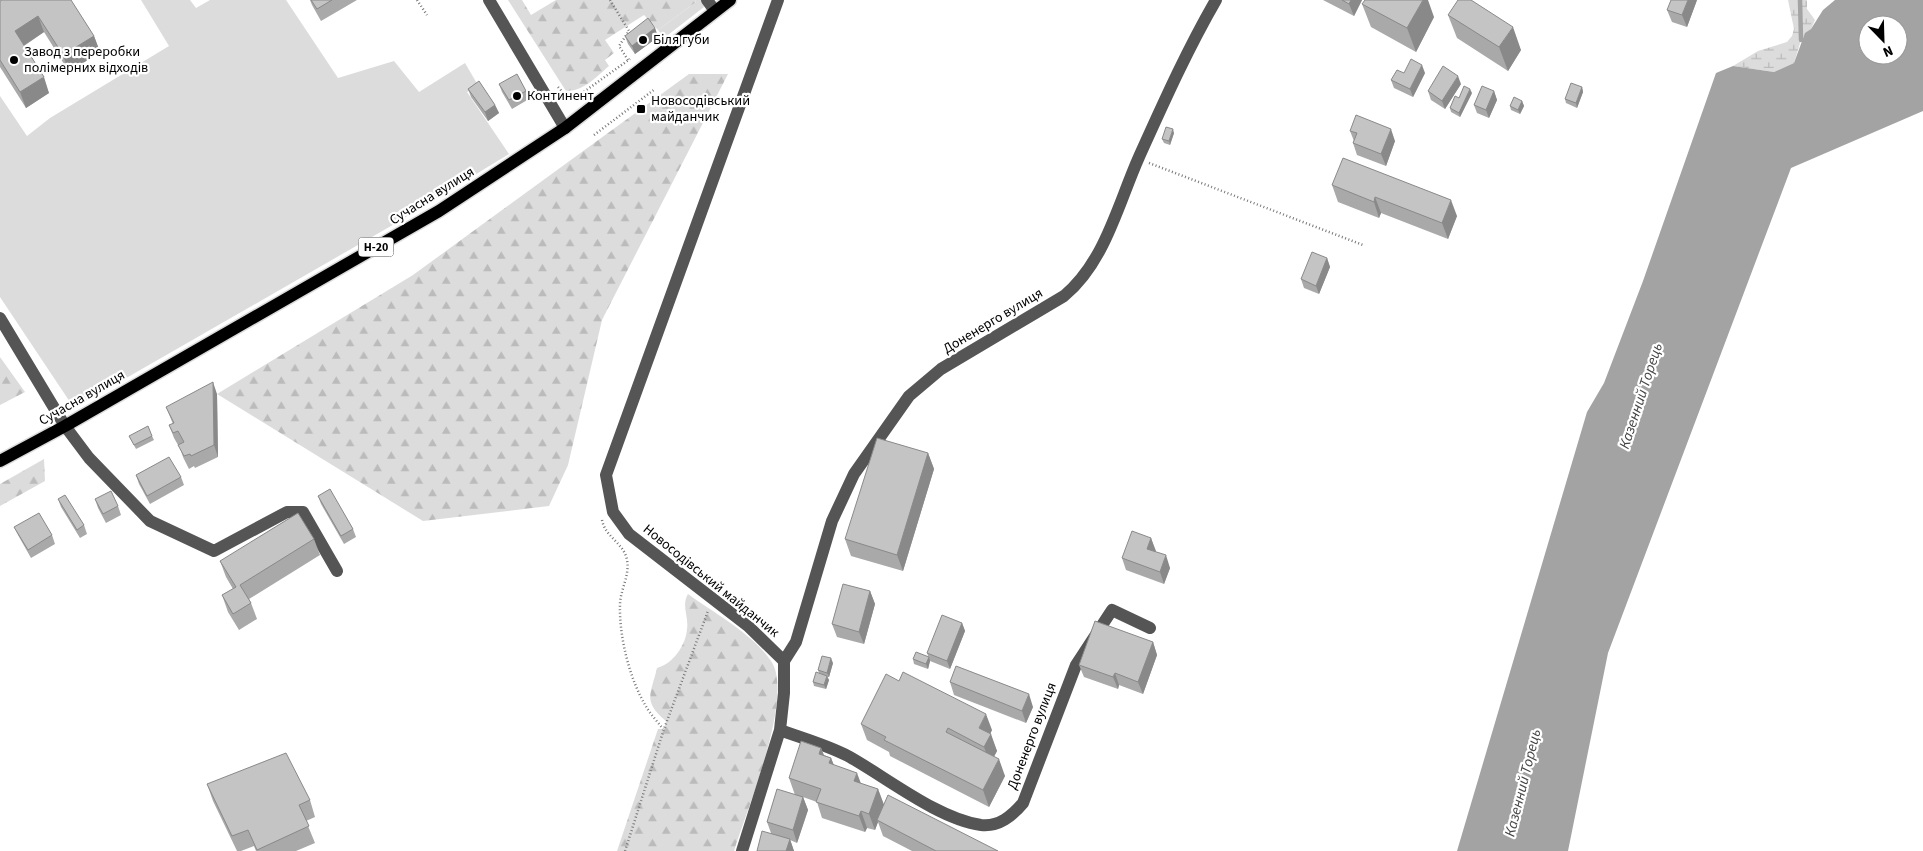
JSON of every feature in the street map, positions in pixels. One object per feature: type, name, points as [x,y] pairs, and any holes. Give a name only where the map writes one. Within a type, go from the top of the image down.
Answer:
[{"type":"main road","name":"Сучасна вулиця","points":[[0,461],[439,211],[565,128],[730,0]]},
{"type":"street","points":[[489,0],[565,128]]},
{"type":"street","points":[[707,0],[715,11]]},
{"type":"street","name":"Новосодівський майданчик","points":[[778,0],[606,475],[613,512],[629,534],[748,626],[784,661]]},
{"type":"street","name":"Доненерго вулиця","points":[[784,661],[796,642],[832,522],[854,474],[882,431],[909,396],[942,369],[1064,296],[1076,286],[1102,244],[1139,158],[1216,0]]},
{"type":"street","points":[[0,318],[64,426],[89,458],[150,521],[214,551],[287,512],[303,512],[336,571]]},
{"type":"street","name":"Доненерго вулиця","points":[[780,730],[846,755],[961,820],[982,825],[1000,823],[1013,815],[1023,803],[1076,665],[1112,610],[1150,628]]},
{"type":"street","points":[[742,851],[780,730],[784,693],[784,661]]},
{"type":"path","points":[[417,0],[427,15]]},
{"type":"path","points":[[610,0],[629,31],[619,46],[628,60]]},
{"type":"path","points":[[554,80],[571,101],[636,54]]},
{"type":"path","points":[[594,136],[655,89]]},
{"type":"path","points":[[1139,158],[1363,245]]},
{"type":"path","points":[[601,518],[603,528],[624,550],[628,561],[620,605],[631,673],[647,708],[664,729]]},
{"type":"path","points":[[625,851],[664,729],[712,599]]},
{"type":"green space","points":[[141,0],[190,0],[196,8],[210,0],[286,0],[338,78],[394,61],[419,92],[465,63],[479,87],[467,92],[509,154],[391,226],[74,408],[0,297],[0,96],[27,136],[50,118],[169,46]]},
{"type":"green space","points":[[508,0],[522,0],[531,15],[556,0],[695,0],[696,2],[658,30],[644,15],[605,40],[614,53],[605,60],[609,66],[584,86],[566,91]]},
{"type":"green space","points":[[695,0],[702,0],[704,7],[664,38],[658,30],[696,2]]},
{"type":"green space","points":[[1788,0],[1807,0],[1807,9],[1815,20],[1811,29],[1801,40],[1794,63],[1774,72],[1733,66],[1758,51],[1787,42],[1792,36],[1794,29]]},
{"type":"green space","points":[[689,74],[728,74],[602,320],[568,465],[549,506],[423,521],[217,394],[413,275]]},
{"type":"green space","points":[[0,357],[25,392],[0,405]]},
{"type":"green space","points":[[44,459],[45,481],[0,506],[0,484]]},
{"type":"green space","points":[[688,594],[744,633],[771,661],[777,677],[777,700],[766,754],[734,851],[617,851],[658,729],[664,729],[666,721],[658,714],[651,702],[651,691],[657,668],[663,666],[678,653],[684,641],[687,624],[685,603]]},
{"type":"water","name":"Казенний Торець","points":[[1835,0],[1923,0],[1923,111],[1791,168],[1608,653],[1568,851],[1457,851],[1587,412],[1604,383],[1643,281],[1716,73],[1733,66],[1774,72],[1794,63],[1805,33],[1811,29],[1823,10]]},
{"type":"building","name":"Завод з переробки полімерних відходів","points":[[71,0],[94,36],[63,55],[38,16],[15,31],[44,77],[20,92],[0,60],[0,1]]},
{"type":"building","points":[[311,0],[332,0],[317,9]]},
{"type":"building","points":[[1342,0],[1351,0],[1349,4]]},
{"type":"building","points":[[1365,0],[1423,0],[1407,28],[1362,4]]},
{"type":"building","points":[[1458,0],[1471,0],[1513,27],[1499,47],[1448,15]]},
{"type":"building","points":[[1671,0],[1688,0],[1682,15],[1667,10]]},
{"type":"building","points":[[648,18],[655,28],[632,46],[625,36]]},
{"type":"building","points":[[1411,59],[1422,65],[1410,89],[1391,80],[1397,70],[1404,73]]},
{"type":"building","points":[[1443,66],[1458,76],[1442,101],[1428,91]]},
{"type":"building","points":[[517,74],[526,91],[509,100],[499,84]]},
{"type":"building","points":[[479,81],[495,105],[485,112],[468,89]]},
{"type":"building","points":[[1571,83],[1582,87],[1576,103],[1565,99]]},
{"type":"building","points":[[1464,86],[1470,89],[1459,113],[1450,108],[1455,96],[1459,98]]},
{"type":"building","points":[[1482,86],[1494,91],[1486,110],[1474,105]]},
{"type":"building","points":[[1514,97],[1522,101],[1518,110],[1510,106]]},
{"type":"building","points":[[1356,115],[1391,129],[1381,154],[1353,143],[1357,133],[1350,131]]},
{"type":"building","points":[[1166,127],[1173,129],[1169,141],[1162,139]]},
{"type":"building","points":[[1343,158],[1451,200],[1442,223],[1375,197],[1374,202],[1332,185]]},
{"type":"building","points":[[1312,252],[1327,258],[1316,286],[1301,279]]},
{"type":"building","points":[[213,382],[214,445],[191,456],[190,454],[184,456],[178,445],[184,442],[178,431],[173,433],[169,425],[174,423],[166,407]]},
{"type":"building","points":[[148,426],[152,436],[134,445],[129,436]]},
{"type":"building","points":[[877,438],[928,453],[897,555],[845,539]]},
{"type":"building","points":[[169,457],[181,477],[147,496],[136,475]]},
{"type":"building","points":[[330,489],[353,529],[341,536],[318,496]]},
{"type":"building","points":[[111,491],[118,506],[103,514],[95,499]]},
{"type":"building","points":[[65,495],[84,525],[77,530],[58,499]]},
{"type":"building","points":[[39,513],[52,535],[28,550],[14,527]]},
{"type":"building","points":[[298,513],[314,539],[240,585],[251,603],[233,614],[222,595],[236,587],[220,561]]},
{"type":"building","points":[[1132,531],[1151,538],[1147,549],[1166,555],[1160,572],[1122,558]]},
{"type":"building","points":[[843,584],[870,591],[859,632],[832,624]]},
{"type":"building","points":[[942,615],[962,623],[947,661],[927,653]]},
{"type":"building","points":[[1095,621],[1153,642],[1138,682],[1115,673],[1113,677],[1079,665]]},
{"type":"building","points":[[916,652],[929,657],[926,664],[913,659]]},
{"type":"building","points":[[822,656],[831,658],[827,673],[818,670]]},
{"type":"building","points":[[956,666],[1029,694],[1022,711],[950,682]]},
{"type":"building","points":[[816,672],[827,676],[824,685],[813,682]]},
{"type":"building","points":[[903,672],[986,714],[979,728],[991,734],[984,747],[948,728],[946,732],[999,759],[983,790],[884,740],[886,737],[861,724],[886,674],[899,681]]},
{"type":"building","points":[[801,741],[821,748],[819,754],[831,758],[829,763],[857,773],[854,781],[878,789],[869,814],[861,811],[859,816],[816,802],[821,789],[789,778]]},
{"type":"building","points":[[286,753],[310,800],[299,805],[309,826],[257,850],[248,830],[232,836],[207,784]]},
{"type":"building","points":[[777,789],[803,797],[793,830],[767,822]]},
{"type":"building","points":[[888,795],[998,851],[936,851],[877,820]]},
{"type":"building","points":[[762,831],[790,839],[786,851],[757,851]]},
{"type":"waterway","points":[[1800,0],[1801,40]]},
{"type":"place","name":"Біля губи","points":[[643,40]]},
{"type":"place","name":"Завод з переробки полімерних відходів","points":[[14,60]]},
{"type":"place","name":"Континент","points":[[517,96]]},
{"type":"place","name":"Новосодівський майданчик","points":[[641,109]]}]
